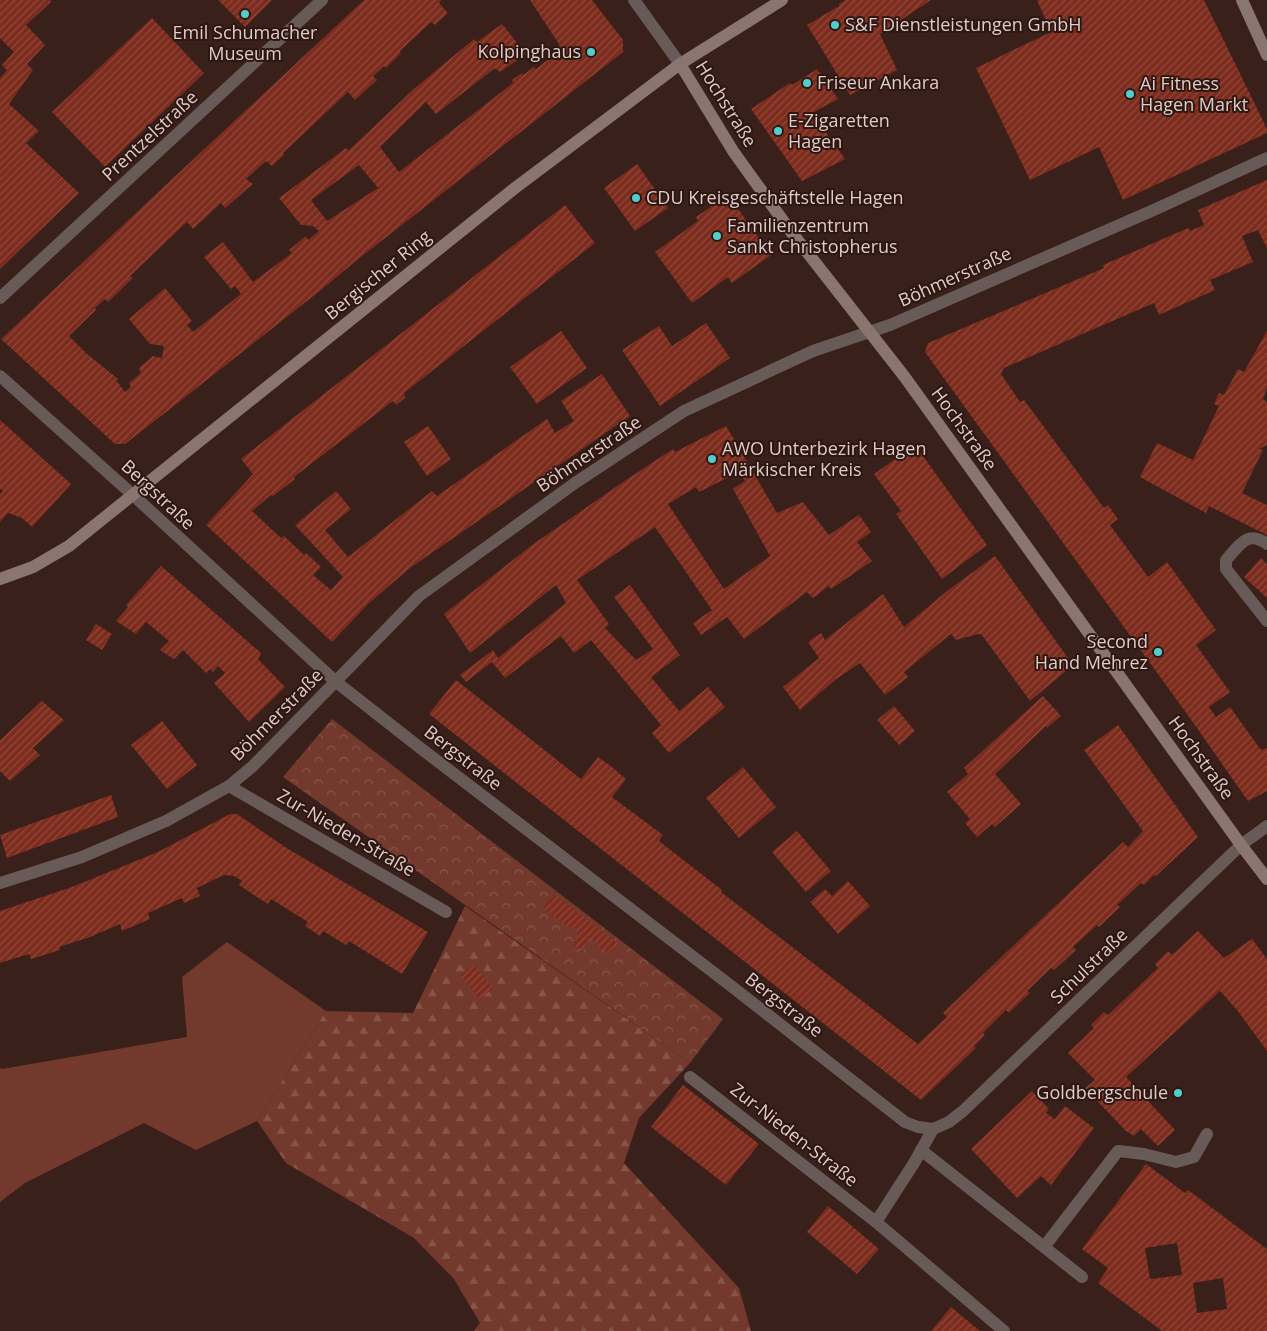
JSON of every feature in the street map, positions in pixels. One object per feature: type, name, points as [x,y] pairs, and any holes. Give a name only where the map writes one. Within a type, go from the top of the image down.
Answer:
[{"type":"street","name":"Prentzelstraße","points":[[0,298],[322,0]]},
{"type":"street","name":"Hochstraße","points":[[634,0],[680,64],[736,155],[789,229],[910,384],[1267,879]]},
{"type":"street","name":"Bergischer Ring","points":[[0,579],[33,567],[69,546],[508,193],[680,64],[782,0]]},
{"type":"street","points":[[1242,0],[1267,55]]},
{"type":"street","name":"Böhmerstraße","points":[[0,882],[82,857],[166,821],[229,786],[253,766],[419,596],[576,484],[677,416],[813,351],[890,324],[1156,209],[1267,158]]},
{"type":"street","name":"Bergstraße","points":[[0,376],[133,495],[335,681],[905,1122],[918,1127],[933,1129]]},
{"type":"street","points":[[1267,544],[1261,540],[1246,539],[1226,560],[1226,569],[1267,621]]},
{"type":"street","name":"Zur-Nieden-Straße","points":[[229,786],[446,912]]},
{"type":"street","name":"Schulstraße","points":[[933,1129],[949,1122],[963,1111],[1241,845],[1267,826]]},
{"type":"street","name":"Zur-Nieden-Straße","points":[[690,1077],[876,1222],[1004,1331]]},
{"type":"street","points":[[876,1222],[933,1129]]},
{"type":"street","points":[[1044,1247],[1118,1151],[1144,1154],[1176,1162],[1194,1157],[1206,1134]]},
{"type":"street","points":[[921,1150],[1082,1277]]},
{"type":"green space","points":[[332,719],[723,1019],[690,1063],[283,777]]},
{"type":"green space","points":[[465,906],[690,1063],[639,1118],[624,1163],[739,1288],[751,1331],[474,1331],[480,1323],[454,1279],[414,1238],[286,1163],[257,1121],[326,1011],[413,1013]]},
{"type":"green space","points":[[227,942],[326,1011],[257,1121],[196,1150],[144,1123],[25,1183],[0,1202],[0,1068],[187,1037],[182,977]]},
{"type":"building","points":[[0,0],[50,0],[51,2],[26,25],[45,45],[27,64],[33,70],[9,104],[39,131],[26,143],[79,193],[0,269],[0,78],[7,70],[2,65],[14,52],[0,38]]},
{"type":"building","name":"Emil Schumacher Museum","points":[[218,0],[272,0],[245,27]]},
{"type":"building","points":[[364,0],[441,0],[439,3],[448,13],[435,25],[431,22],[400,51],[401,53],[386,68],[384,66],[373,76],[377,80],[355,100],[348,92],[283,153],[284,155],[272,166],[266,161],[246,179],[253,184],[225,208],[221,203],[193,229],[187,222],[130,276],[133,278],[108,302],[105,299],[95,308],[96,310],[69,336],[86,353],[118,379],[116,380],[125,392],[131,387],[129,383],[141,373],[139,368],[153,356],[162,358],[164,346],[150,344],[129,319],[165,288],[192,321],[187,325],[193,332],[241,294],[235,286],[231,289],[204,257],[223,242],[253,282],[292,253],[289,250],[306,236],[308,240],[319,231],[313,226],[301,225],[279,198],[346,148],[348,151],[415,88],[474,39],[477,42],[502,24],[526,54],[500,72],[495,68],[436,114],[426,102],[380,147],[399,172],[513,83],[512,80],[534,67],[536,69],[559,51],[559,44],[530,0],[592,0],[623,40],[623,52],[125,444],[115,444],[1,339]],"holes":[[[359,165],[378,188],[327,221],[311,200]]]},
{"type":"building","points":[[846,0],[931,0],[880,34],[897,70],[850,95],[807,25]]},
{"type":"building","points":[[1037,0],[1204,0],[1267,129],[1267,133],[1123,200],[1099,147],[1030,180],[976,68],[1051,32]]},
{"type":"building","points":[[152,18],[204,73],[105,167],[52,112]]},
{"type":"building","points":[[817,69],[838,99],[812,113],[845,159],[802,181],[751,109],[790,83],[792,85]]},
{"type":"building","name":"CDU Kreisgeschäftstelle Hagen","points":[[637,164],[668,208],[635,231],[604,188]]},
{"type":"building","points":[[1267,180],[1267,248],[1258,230],[1242,236],[1253,262],[1210,280],[1215,290],[1159,315],[1154,303],[1004,368],[1001,374],[1020,402],[1024,400],[1104,508],[1108,505],[1118,519],[1110,525],[1148,577],[1167,562],[1216,630],[1196,645],[1230,692],[1209,707],[1216,717],[1230,707],[1261,750],[1267,748],[1267,791],[1248,801],[925,352],[928,343],[1104,268],[1103,265],[1188,228],[1190,231],[1204,225],[1198,210]]},
{"type":"building","name":"Familienzentrum Sankt Christopherus","points":[[728,195],[771,255],[732,283],[728,277],[692,303],[655,252],[698,221],[696,217]]},
{"type":"building","points":[[565,205],[595,243],[404,393],[405,398],[396,405],[393,401],[252,511],[281,538],[284,536],[304,555],[306,553],[321,567],[313,575],[331,590],[343,577],[295,525],[336,491],[351,509],[325,530],[348,557],[432,491],[437,496],[547,419],[555,433],[574,421],[561,401],[602,374],[630,416],[410,568],[368,604],[332,642],[206,525],[253,474],[241,459]]},
{"type":"building","points":[[706,323],[730,358],[660,406],[622,350],[659,326],[672,346]]},
{"type":"building","points":[[561,331],[587,368],[537,404],[510,367]]},
{"type":"building","points":[[1267,331],[1267,388],[1263,399],[1267,402],[1267,445],[1259,449],[1263,450],[1242,493],[1267,505],[1267,535],[1209,506],[1206,513],[1140,477],[1157,443],[1193,460],[1219,406],[1214,404],[1219,393],[1224,395],[1238,369],[1244,372]]},
{"type":"building","points":[[0,420],[71,484],[32,527],[22,518],[8,513],[0,522],[0,494],[3,491],[0,489]]},
{"type":"building","points":[[428,426],[451,459],[427,476],[404,442]]},
{"type":"building","points":[[726,426],[777,513],[803,502],[829,535],[859,515],[871,532],[857,542],[872,561],[831,589],[829,586],[813,598],[807,592],[744,639],[727,617],[701,635],[693,623],[712,610],[655,527],[577,580],[609,624],[605,628],[636,660],[653,649],[614,597],[630,585],[680,655],[651,677],[679,711],[708,687],[725,707],[669,753],[652,733],[661,725],[591,640],[574,653],[561,636],[505,678],[492,662],[466,682],[460,675],[493,650],[498,658],[566,603],[556,585],[470,653],[444,614],[532,545],[673,449],[675,452]],"holes":[[[739,472],[745,481],[733,489],[770,556],[724,589],[668,504],[696,487],[699,492]]]},
{"type":"building","points":[[915,445],[987,545],[942,579],[896,514],[901,511],[874,474]]},
{"type":"building","points":[[995,556],[1073,665],[1030,701],[982,635],[978,634],[956,640],[951,634],[904,672],[908,677],[885,695],[860,663],[835,680],[800,710],[783,687],[819,658],[808,642],[821,633],[825,640],[883,594],[904,627],[947,591]]},
{"type":"building","points":[[1261,558],[1267,564],[1267,598],[1244,577]]},
{"type":"building","points":[[161,566],[261,653],[258,659],[285,687],[249,722],[214,683],[225,673],[218,666],[213,672],[210,669],[206,673],[183,650],[174,659],[160,650],[169,641],[146,622],[136,634],[116,621],[128,607],[126,605]]},
{"type":"building","points":[[96,624],[112,634],[102,650],[86,640]]},
{"type":"building","points":[[456,680],[581,779],[598,757],[612,767],[626,779],[612,797],[663,835],[659,841],[722,890],[721,892],[918,1044],[947,1017],[943,1013],[1033,927],[1123,842],[1128,847],[1143,831],[1084,750],[1118,725],[1198,837],[1156,876],[1154,875],[1144,885],[1141,883],[1117,905],[1120,907],[1099,927],[1097,925],[1073,947],[1076,950],[1054,970],[1051,968],[1027,991],[1030,993],[1009,1013],[1006,1010],[983,1033],[985,1035],[974,1046],[976,1048],[921,1100],[429,714]]},
{"type":"building","points":[[1043,696],[1061,716],[1047,728],[1046,726],[995,774],[1021,804],[995,827],[992,824],[977,837],[965,823],[970,819],[947,792],[968,774],[964,768]]},
{"type":"building","points":[[42,701],[64,720],[33,748],[40,755],[10,781],[0,771],[0,740]]},
{"type":"building","points":[[894,706],[915,731],[899,745],[877,720]]},
{"type":"building","points":[[162,721],[197,765],[167,789],[131,745]]},
{"type":"building","points":[[743,767],[776,807],[739,838],[706,798]]},
{"type":"building","points":[[111,795],[118,817],[7,858],[0,835]]},
{"type":"building","points":[[230,814],[237,814],[285,847],[428,932],[402,974],[349,941],[346,945],[323,931],[320,936],[305,926],[308,922],[271,899],[268,904],[239,885],[242,881],[234,876],[224,875],[197,888],[200,896],[184,903],[182,898],[148,913],[150,919],[122,931],[120,924],[90,937],[59,947],[60,950],[31,959],[29,954],[0,963],[0,911],[72,887],[158,852]]},
{"type":"building","points":[[797,831],[831,871],[806,892],[772,852]]},
{"type":"building","points":[[848,881],[870,906],[838,934],[810,902],[825,889],[832,896]]},
{"type":"building","points":[[555,895],[618,943],[610,954],[596,946],[598,944],[588,937],[583,950],[573,946],[579,930],[565,925],[542,907]]},
{"type":"building","points":[[1198,931],[1224,958],[1252,939],[1267,959],[1267,1051],[1237,1010],[1220,991],[1126,1077],[1175,1130],[1158,1146],[1141,1129],[1134,1136],[1126,1131],[1085,1088],[1095,1080],[1068,1053],[1094,1028],[1091,1025],[1104,1012],[1108,1015],[1158,968],[1155,964],[1168,951],[1172,955]]},
{"type":"building","points":[[473,965],[493,988],[480,999],[460,975]]},
{"type":"building","points":[[683,1085],[759,1144],[726,1185],[651,1127]]},
{"type":"building","points":[[1032,1091],[1049,1109],[1046,1113],[1055,1119],[1065,1106],[1094,1128],[1051,1185],[1041,1176],[1017,1198],[971,1149]]},
{"type":"building","points":[[1146,1164],[1185,1193],[1188,1190],[1267,1249],[1267,1331],[1162,1331],[1098,1283],[1108,1268],[1082,1249]],"holes":[[[1177,1243],[1182,1275],[1150,1279],[1145,1248]],[[1223,1278],[1227,1309],[1197,1313],[1193,1283]]]},
{"type":"building","points":[[828,1206],[879,1249],[857,1274],[807,1232]]},
{"type":"building","points":[[951,1307],[980,1331],[931,1331]]},
{"type":"place","name":"Emil Schumacher Museum","points":[[245,14]]},
{"type":"place","name":"S&F Dienstleistungen GmbH","points":[[835,25]]},
{"type":"place","name":"Kolpinghaus","points":[[591,52]]},
{"type":"place","name":"Friseur Ankara","points":[[807,83]]},
{"type":"place","name":"Ai Fitness Hagen Markt","points":[[1130,94]]},
{"type":"place","name":"E-Zigaretten Hagen","points":[[778,131]]},
{"type":"place","name":"CDU Kreisgeschäftstelle Hagen","points":[[636,198]]},
{"type":"place","name":"Familienzentrum Sankt Christopherus","points":[[717,236]]},
{"type":"place","name":"AWO Unterbezirk Hagen Märkischer Kreis","points":[[712,459]]},
{"type":"place","name":"Second Hand Mehrez","points":[[1158,652]]},
{"type":"place","name":"Goldbergschule","points":[[1178,1093]]}]
